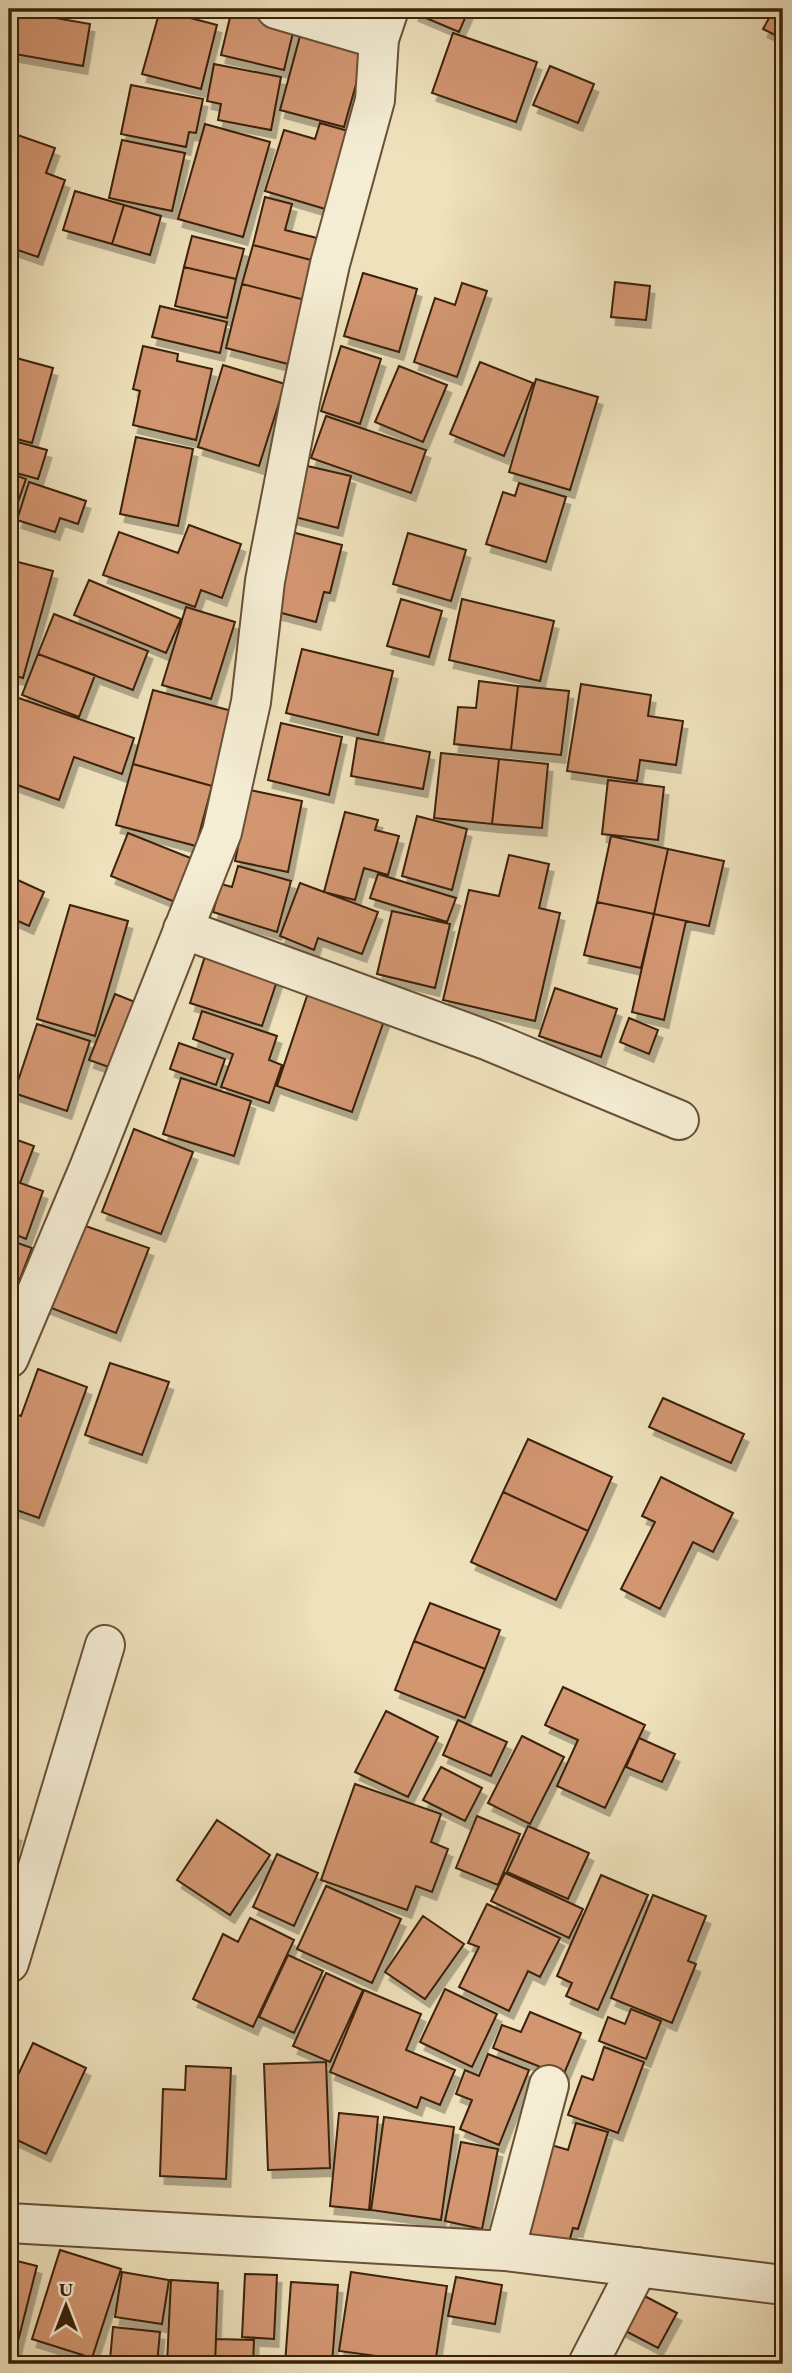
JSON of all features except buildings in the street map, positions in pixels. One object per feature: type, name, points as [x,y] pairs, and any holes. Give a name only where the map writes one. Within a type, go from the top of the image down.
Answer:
[{"type":"street","points":[[9,1358],[94,1156],[222,832],[251,702],[268,568],[330,264],[375,100],[384,24],[276,9]]},
{"type":"street","points":[[183,929],[489,1041],[679,1119]]},
{"type":"street","points":[[9,1963],[105,1645]]},
{"type":"street","points":[[505,2251],[549,2085]]},
{"type":"street","points":[[9,2223],[505,2251],[783,2285]]},
{"type":"street","points":[[588,2364],[638,2267]]}]
